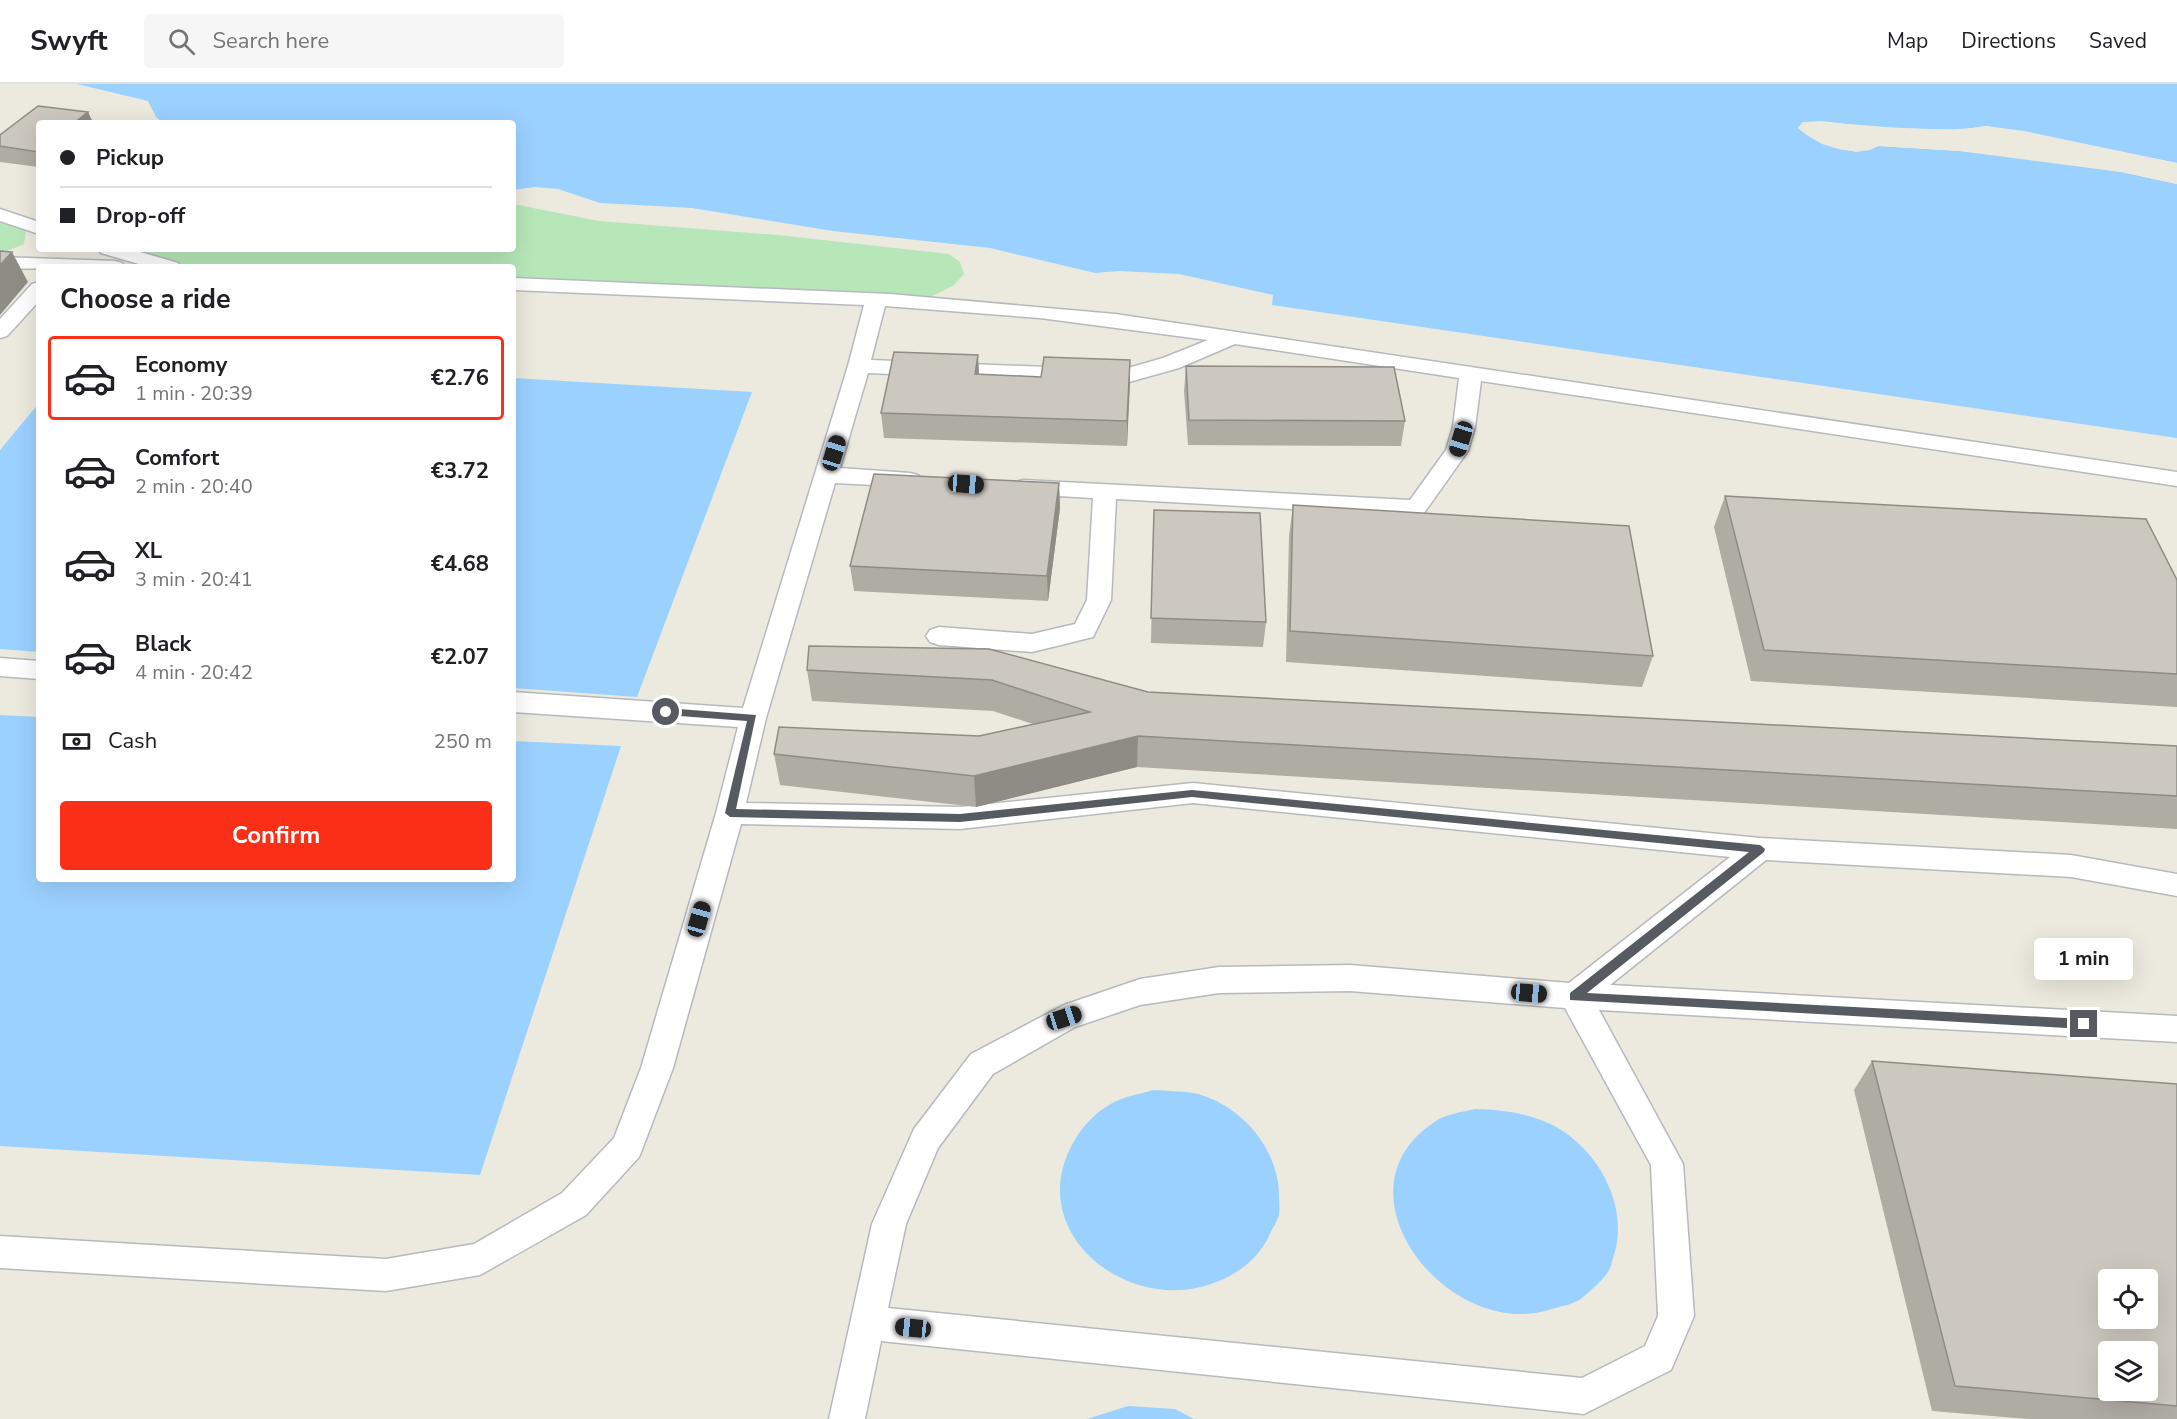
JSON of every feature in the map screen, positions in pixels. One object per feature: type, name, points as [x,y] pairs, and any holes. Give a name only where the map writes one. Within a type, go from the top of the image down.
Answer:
[{"type":"lane","points":[[0,215],[36,227]]},
{"type":"lane","points":[[118,252],[160,264]]},
{"type":"lane","points":[[0,262],[36,264]]},
{"type":"lane","points":[[516,284],[1026,309],[2177,479]]},
{"type":"lane","points":[[0,332],[36,291]]},
{"type":"lane","points":[[0,1252],[386,1275],[480,1259],[574,1204],[627,1147],[657,1068],[730,813],[753,718],[827,475],[876,300]]},
{"type":"lane","points":[[859,366],[1122,377],[1171,363],[1233,338]]},
{"type":"lane","points":[[1001,486],[1416,508],[1457,451],[1464,428],[1471,373]]},
{"type":"lane","points":[[827,475],[932,482]]},
{"type":"lane","points":[[939,636],[1032,643],[1084,631],[1099,600],[1105,492]]},
{"type":"lane","points":[[0,667],[36,670]]},
{"type":"lane","points":[[516,702],[753,718]]},
{"type":"lane","points":[[730,813],[960,818],[1192,794],[1760,849],[2071,866],[2177,885]]},
{"type":"lane","points":[[1574,996],[1760,849]]},
{"type":"lane","points":[[847,1419],[889,1224],[925,1139],[982,1064],[1064,1018],[1140,992],[1219,980],[1350,978],[1574,996],[2177,1029]]},
{"type":"lane","points":[[867,1323],[1584,1396],[1658,1358],[1676,1316],[1667,1164],[1609,1055],[1574,996]]},
{"type":"green space","points":[[516,205],[599,221],[778,235],[949,254],[960,262],[964,274],[953,286],[926,299],[516,284],[516,264],[162,264],[124,252],[516,252]]},
{"type":"green space","points":[[0,217],[16,220],[26,231],[24,244],[0,254]]},
{"type":"water","points":[[77,84],[2177,84],[2177,163],[1986,126],[1941,130],[1803,122],[1798,128],[1825,145],[1847,150],[1869,150],[1878,146],[1960,151],[2122,172],[2177,184],[2177,438],[1272,305],[1273,295],[1179,274],[1119,271],[1095,273],[990,248],[833,231],[692,208],[600,203],[558,189],[535,187],[516,190],[516,120],[160,120],[148,101]]},
{"type":"water","points":[[516,378],[752,392],[637,697],[516,688]]},
{"type":"water","points":[[36,407],[36,652],[0,649],[0,450]]},
{"type":"water","points":[[0,715],[36,717],[36,882],[516,882],[516,741],[621,746],[480,1175],[0,1146]]},
{"type":"water","points":[[1153,1090],[1194,1093],[1211,1099],[1241,1117],[1263,1144],[1277,1176],[1279,1215],[1264,1245],[1236,1273],[1208,1285],[1176,1290],[1144,1286],[1115,1275],[1090,1257],[1072,1233],[1061,1206],[1061,1175],[1073,1143],[1085,1125],[1114,1102]]},
{"type":"water","points":[[1475,1109],[1518,1113],[1558,1128],[1587,1152],[1607,1183],[1614,1200],[1617,1218],[1618,1237],[1614,1255],[1605,1275],[1579,1300],[1552,1309],[1513,1314],[1475,1304],[1441,1283],[1414,1254],[1398,1220],[1394,1184],[1405,1150],[1436,1121]]},
{"type":"water","points":[[1128,1406],[1175,1409],[1194,1419],[1087,1419]]},
{"type":"pier","points":[[1821,121],[1875,127],[1961,130],[1986,126],[2024,131],[2177,163],[2177,166],[1986,129],[1961,133],[1875,130],[1821,124],[1804,125],[1802,128],[1823,141],[1856,149],[1878,143],[1961,148],[2122,169],[2177,181],[2177,184],[2121,172],[1960,151],[1878,146],[1856,152],[1822,144],[1798,128],[1803,122]]},
{"type":"building","points":[[38,106],[88,112],[78,120],[36,120],[36,152],[0,146],[0,135]]},
{"type":"building","points":[[0,251],[12,252],[0,265]]},
{"type":"building","points":[[894,352],[978,355],[975,374],[1041,377],[1044,357],[1130,360],[1127,421],[881,413]]},
{"type":"building","points":[[1186,366],[1394,367],[1405,421],[1189,420]]},
{"type":"building","points":[[874,474],[1059,483],[1047,576],[850,566]]},
{"type":"building","points":[[1725,496],[2146,519],[2177,580],[2177,674],[1764,650]]},
{"type":"building","points":[[1293,505],[1629,526],[1653,656],[1290,631]]},
{"type":"building","points":[[1154,510],[1260,513],[1266,622],[1151,618]]},
{"type":"building","points":[[809,646],[989,649],[1148,692],[2177,746],[2177,796],[1138,736],[974,776],[774,754],[779,727],[979,736],[1090,712],[992,680],[807,670]]},
{"type":"building","points":[[1872,1061],[2177,1084],[2177,1406],[2122,1401],[2158,1401],[2158,1341],[2098,1341],[2098,1399],[1955,1386]]},
{"type":"route","points":[[666,712],[753,718],[730,813],[960,818],[1192,794],[1760,849],[1574,996],[2084,1024]]}]
